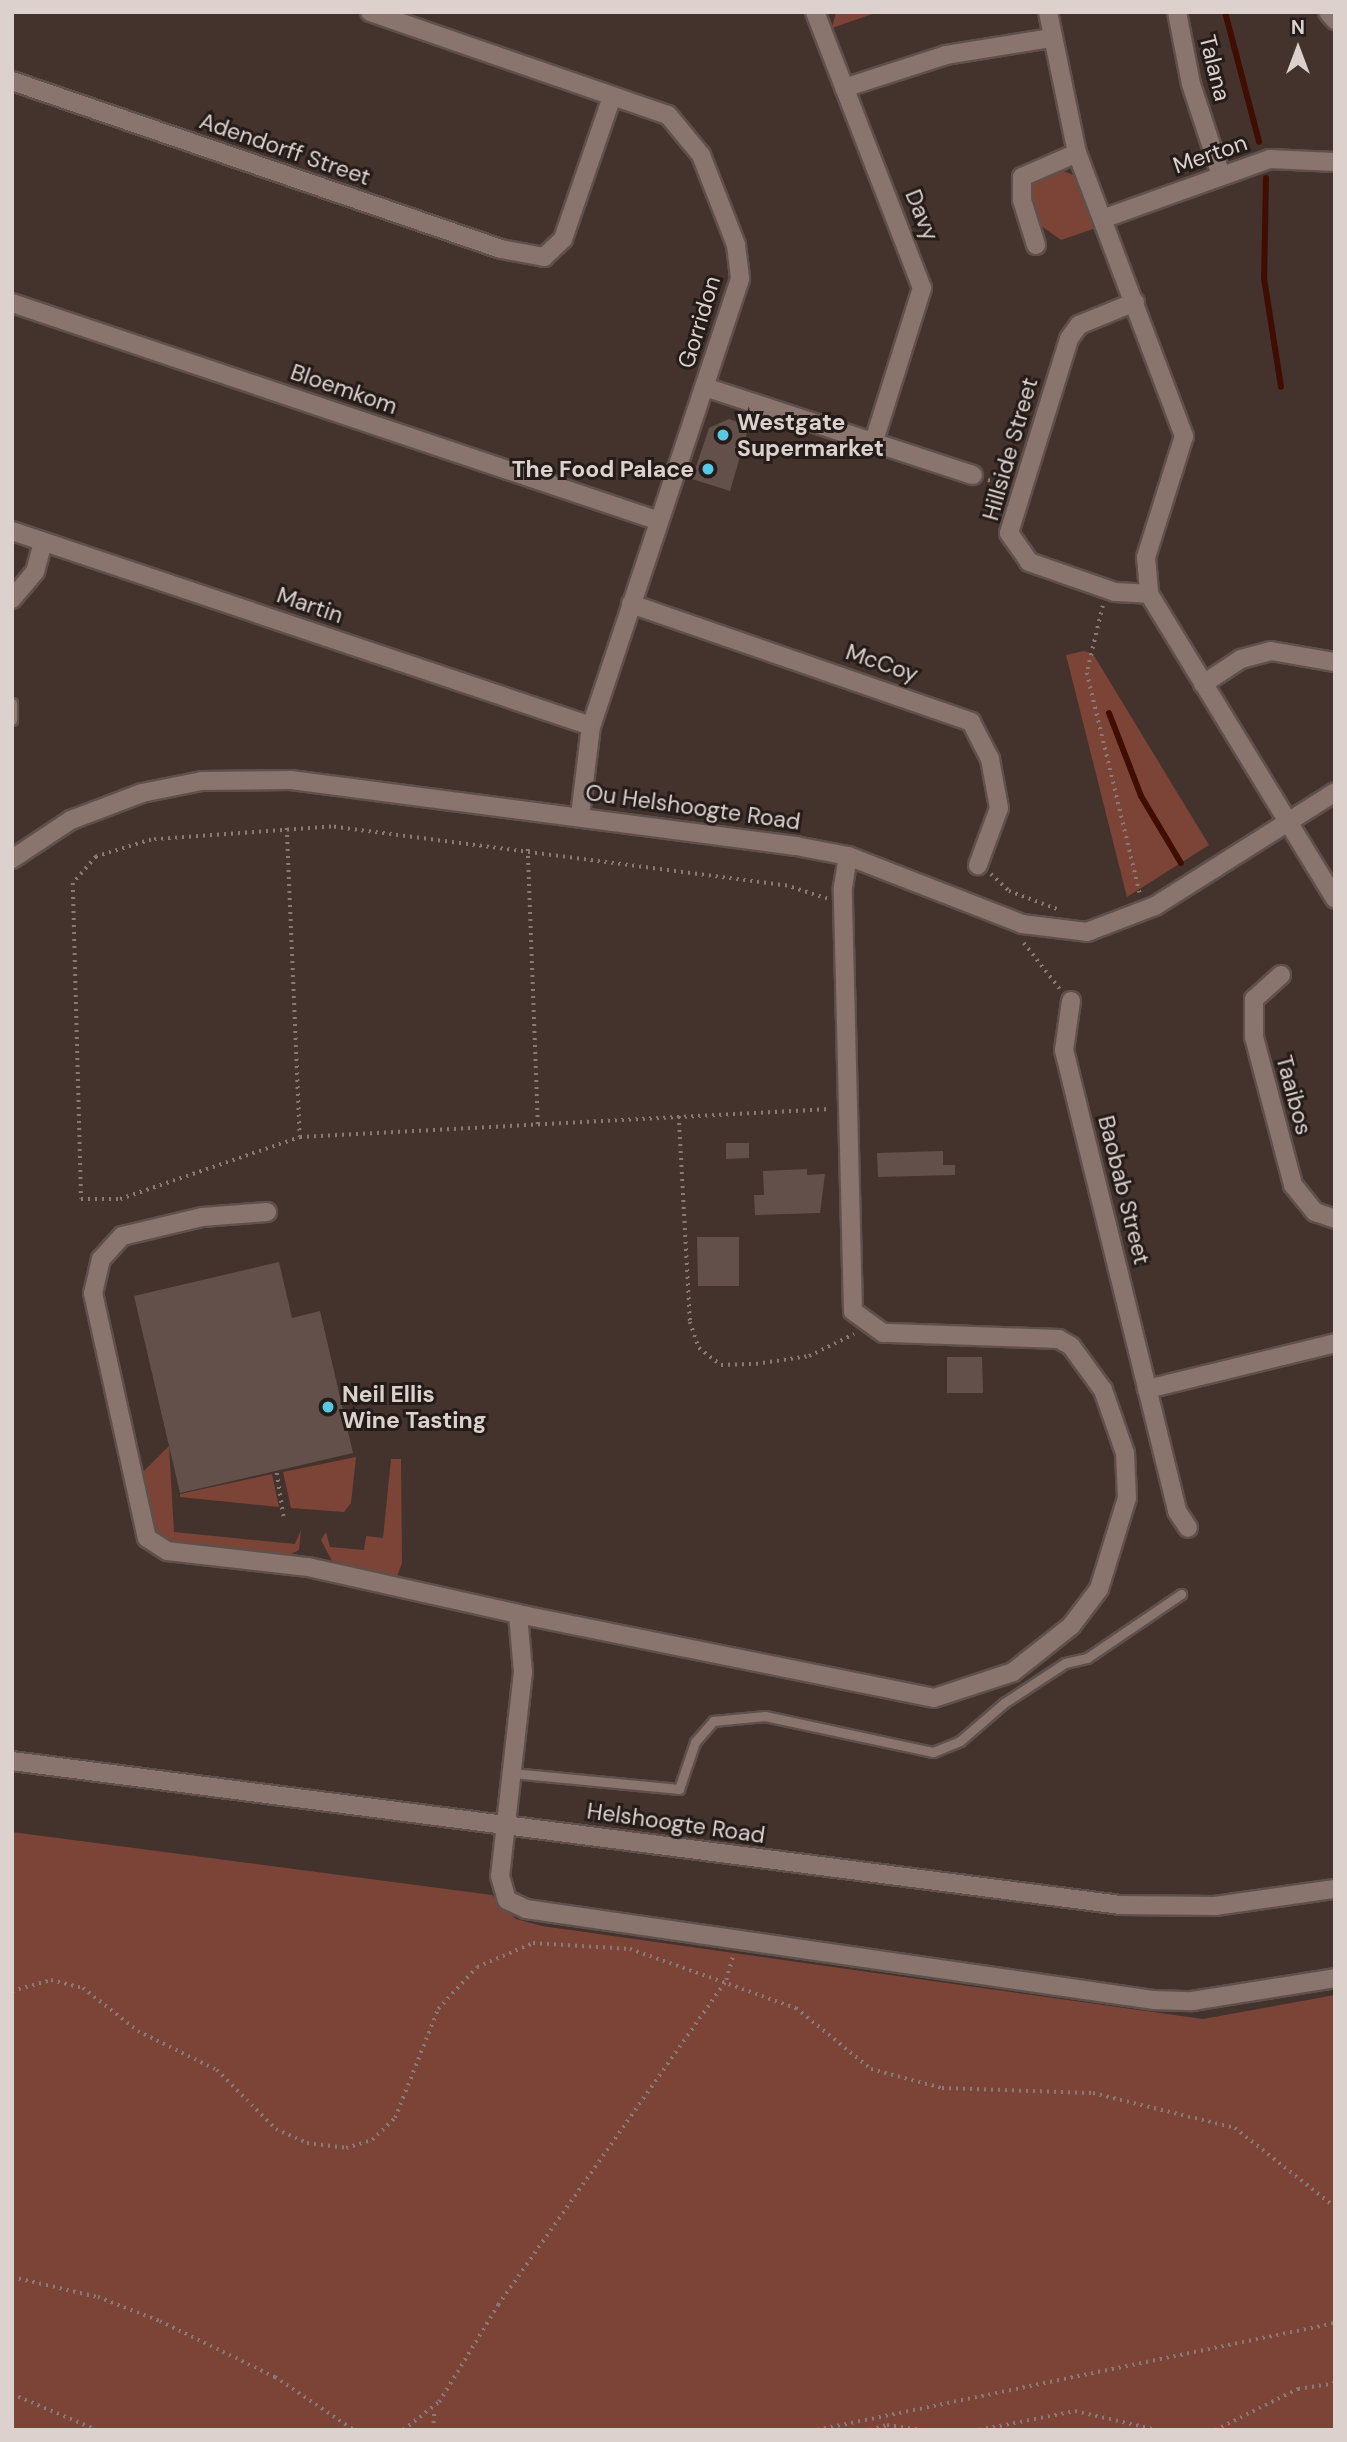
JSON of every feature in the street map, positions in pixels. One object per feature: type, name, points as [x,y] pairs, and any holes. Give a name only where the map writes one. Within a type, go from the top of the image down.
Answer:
[{"type":"street","name":"Gorridon","points":[[370,12],[668,115],[685,129],[736,245],[740,279],[591,726],[580,816]]},
{"type":"street","name":"Davy","points":[[815,12],[922,288],[874,441]]},
{"type":"street","points":[[1048,12],[1051,38],[1077,153],[1105,218],[1184,436],[1146,557],[1149,594],[1284,821],[1335,899]]},
{"type":"street","name":"Talana","points":[[1177,12],[1191,84],[1222,175]]},
{"type":"street","points":[[1328,12],[1335,20]]},
{"type":"street","points":[[844,88],[946,55],[1051,38]]},
{"type":"street","name":"Adendorff Street","points":[[12,81],[501,249],[544,257],[558,248],[567,230],[612,97]]},
{"type":"street","points":[[1036,245],[1022,177],[1077,153]]},
{"type":"street","name":"Merton","points":[[1105,218],[1270,159],[1335,162]]},
{"type":"street","name":"Hillside Street","points":[[1135,302],[1088,321],[1069,339],[1009,533],[1018,553],[1108,589],[1149,594]]},
{"type":"street","name":"Bloemkom","points":[[12,303],[659,520]]},
{"type":"street","points":[[705,387],[973,475]]},
{"type":"street","name":"Martin","points":[[12,531],[591,726]]},
{"type":"street","points":[[12,599],[35,572],[43,542]]},
{"type":"street","name":"McCoy","points":[[631,604],[971,722],[990,759],[999,808],[978,865]]},
{"type":"street","points":[[1203,684],[1241,659],[1271,651],[1335,662]]},
{"type":"street","name":"Ou Helshoogte Road","points":[[12,859],[106,803],[202,781],[361,785],[848,856],[1022,924],[1087,932],[1155,906],[1284,821],[1335,792]]},
{"type":"street","points":[[267,1212],[202,1217],[122,1236],[101,1259],[93,1293],[147,1538],[167,1551],[309,1567],[519,1614],[933,1698],[1013,1672],[1071,1626],[1099,1590],[1127,1498],[1125,1453],[1103,1390],[1059,1339],[907,1337],[866,1323],[853,1311],[844,915],[848,856]]},
{"type":"street","name":"Taaibos","points":[[1281,975],[1254,999],[1254,1037],[1293,1185],[1315,1212],[1335,1219]]},
{"type":"street","name":"Baobab Street","points":[[1071,1001],[1064,1050],[1177,1511],[1188,1528]]},
{"type":"street","points":[[1147,1389],[1335,1343]]},
{"type":"street","points":[[519,1614],[523,1672],[500,1886],[514,1904],[1154,2000],[1192,2001],[1335,1978]]},
{"type":"street","name":"Helshoogte Road","points":[[12,1760],[1120,1905],[1215,1906],[1335,1889]]},
{"type":"lane","points":[[12,703],[12,720]]},
{"type":"lane","points":[[512,1773],[679,1789],[695,1742],[713,1721],[765,1716],[933,1752],[960,1741],[1004,1703],[1065,1663],[1087,1658],[1181,1594]]},
{"type":"path","points":[[973,475],[1020,491]]},
{"type":"path","points":[[1108,589],[1087,673],[1140,895]]},
{"type":"path","points":[[844,915],[824,897],[787,886],[528,849],[331,827],[287,828],[150,840],[96,857],[73,883],[80,1199],[120,1199],[300,1137],[847,1108]]},
{"type":"path","points":[[287,828],[300,1137]]},
{"type":"path","points":[[528,849],[538,1125]]},
{"type":"path","points":[[978,865],[1009,891],[1061,911]]},
{"type":"path","points":[[1019,934],[1071,1001]]},
{"type":"path","points":[[679,1116],[690,1322],[699,1348],[721,1365],[756,1364],[809,1356],[866,1323]]},
{"type":"path","points":[[277,1473],[284,1518]]},
{"type":"path","points":[[403,2430],[434,2408],[498,2305],[723,1984],[737,1939]]},
{"type":"path","points":[[12,1991],[51,1980],[83,1988],[138,2031],[217,2070],[276,2129],[333,2148],[359,2146],[388,2127],[450,1990],[507,1949],[557,1942],[630,1949],[796,2008],[857,2062],[926,2085],[1093,2093],[1235,2128],[1335,2207]]},
{"type":"path","points":[[12,2277],[98,2297],[160,2321],[275,2377],[354,2430]]},
{"type":"path","points":[[817,2430],[1335,2323]]},
{"type":"path","points":[[1215,2430],[1298,2389],[1335,2383]]},
{"type":"path","points":[[12,2394],[97,2430]]},
{"type":"path","points":[[433,2430],[434,2408]]},
{"type":"path","points":[[979,2430],[1075,2411],[1157,2430]]},
{"type":"path","points":[[873,2420],[876,2428]]},
{"type":"path","points":[[870,2430],[924,2430]]},
{"type":"shaded area","points":[[836,12],[878,12],[832,28]]},
{"type":"shaded area","points":[[1058,169],[1076,176],[1096,228],[1061,240],[1037,223],[1027,197],[1027,182]]},
{"type":"shaded area","points":[[1084,651],[1093,654],[1209,845],[1127,897],[1066,655]]},
{"type":"shaded area","points":[[169,1446],[174,1532],[295,1544],[301,1530],[299,1550],[289,1555],[163,1541],[152,1532],[143,1472]]},
{"type":"shaded area","points":[[356,1457],[351,1503],[344,1512],[291,1508],[283,1472]]},
{"type":"shaded area","points":[[391,1459],[401,1459],[402,1563],[396,1579],[334,1565],[321,1540],[326,1532],[330,1547],[364,1550],[366,1536],[383,1538]]},
{"type":"shaded area","points":[[272,1474],[279,1507],[180,1497],[180,1494]]},
{"type":"shaded area","points":[[12,1832],[492,1895],[516,1919],[542,1926],[1203,2019],[1335,1995],[1335,2430],[12,2430]]},
{"type":"building","points":[[729,419],[749,426],[730,491],[692,479],[709,428]]},
{"type":"building","points":[[726,1143],[749,1143],[749,1158],[726,1159]]},
{"type":"building","points":[[943,1151],[943,1165],[955,1165],[955,1175],[878,1177],[877,1153]]},
{"type":"building","points":[[807,1169],[807,1175],[825,1174],[820,1213],[755,1215],[754,1195],[764,1195],[763,1171]]},
{"type":"building","points":[[697,1237],[739,1237],[739,1286],[698,1286]]},
{"type":"building","points":[[279,1262],[292,1318],[320,1311],[353,1453],[180,1493],[134,1296]]},
{"type":"building","points":[[947,1357],[982,1357],[983,1393],[947,1393]]},
{"type":"waterway","points":[[1225,12],[1259,142]]},
{"type":"waterway","points":[[1266,178],[1264,278],[1281,387]]},
{"type":"waterway","points":[[1109,713],[1141,796],[1181,863]]},
{"type":"place","name":"Westgate Supermarket","points":[[723,435]]},
{"type":"place","name":"The Food Palace","points":[[708,469]]},
{"type":"place","name":"Neil Ellis Wine Tasting","points":[[328,1407]]}]
